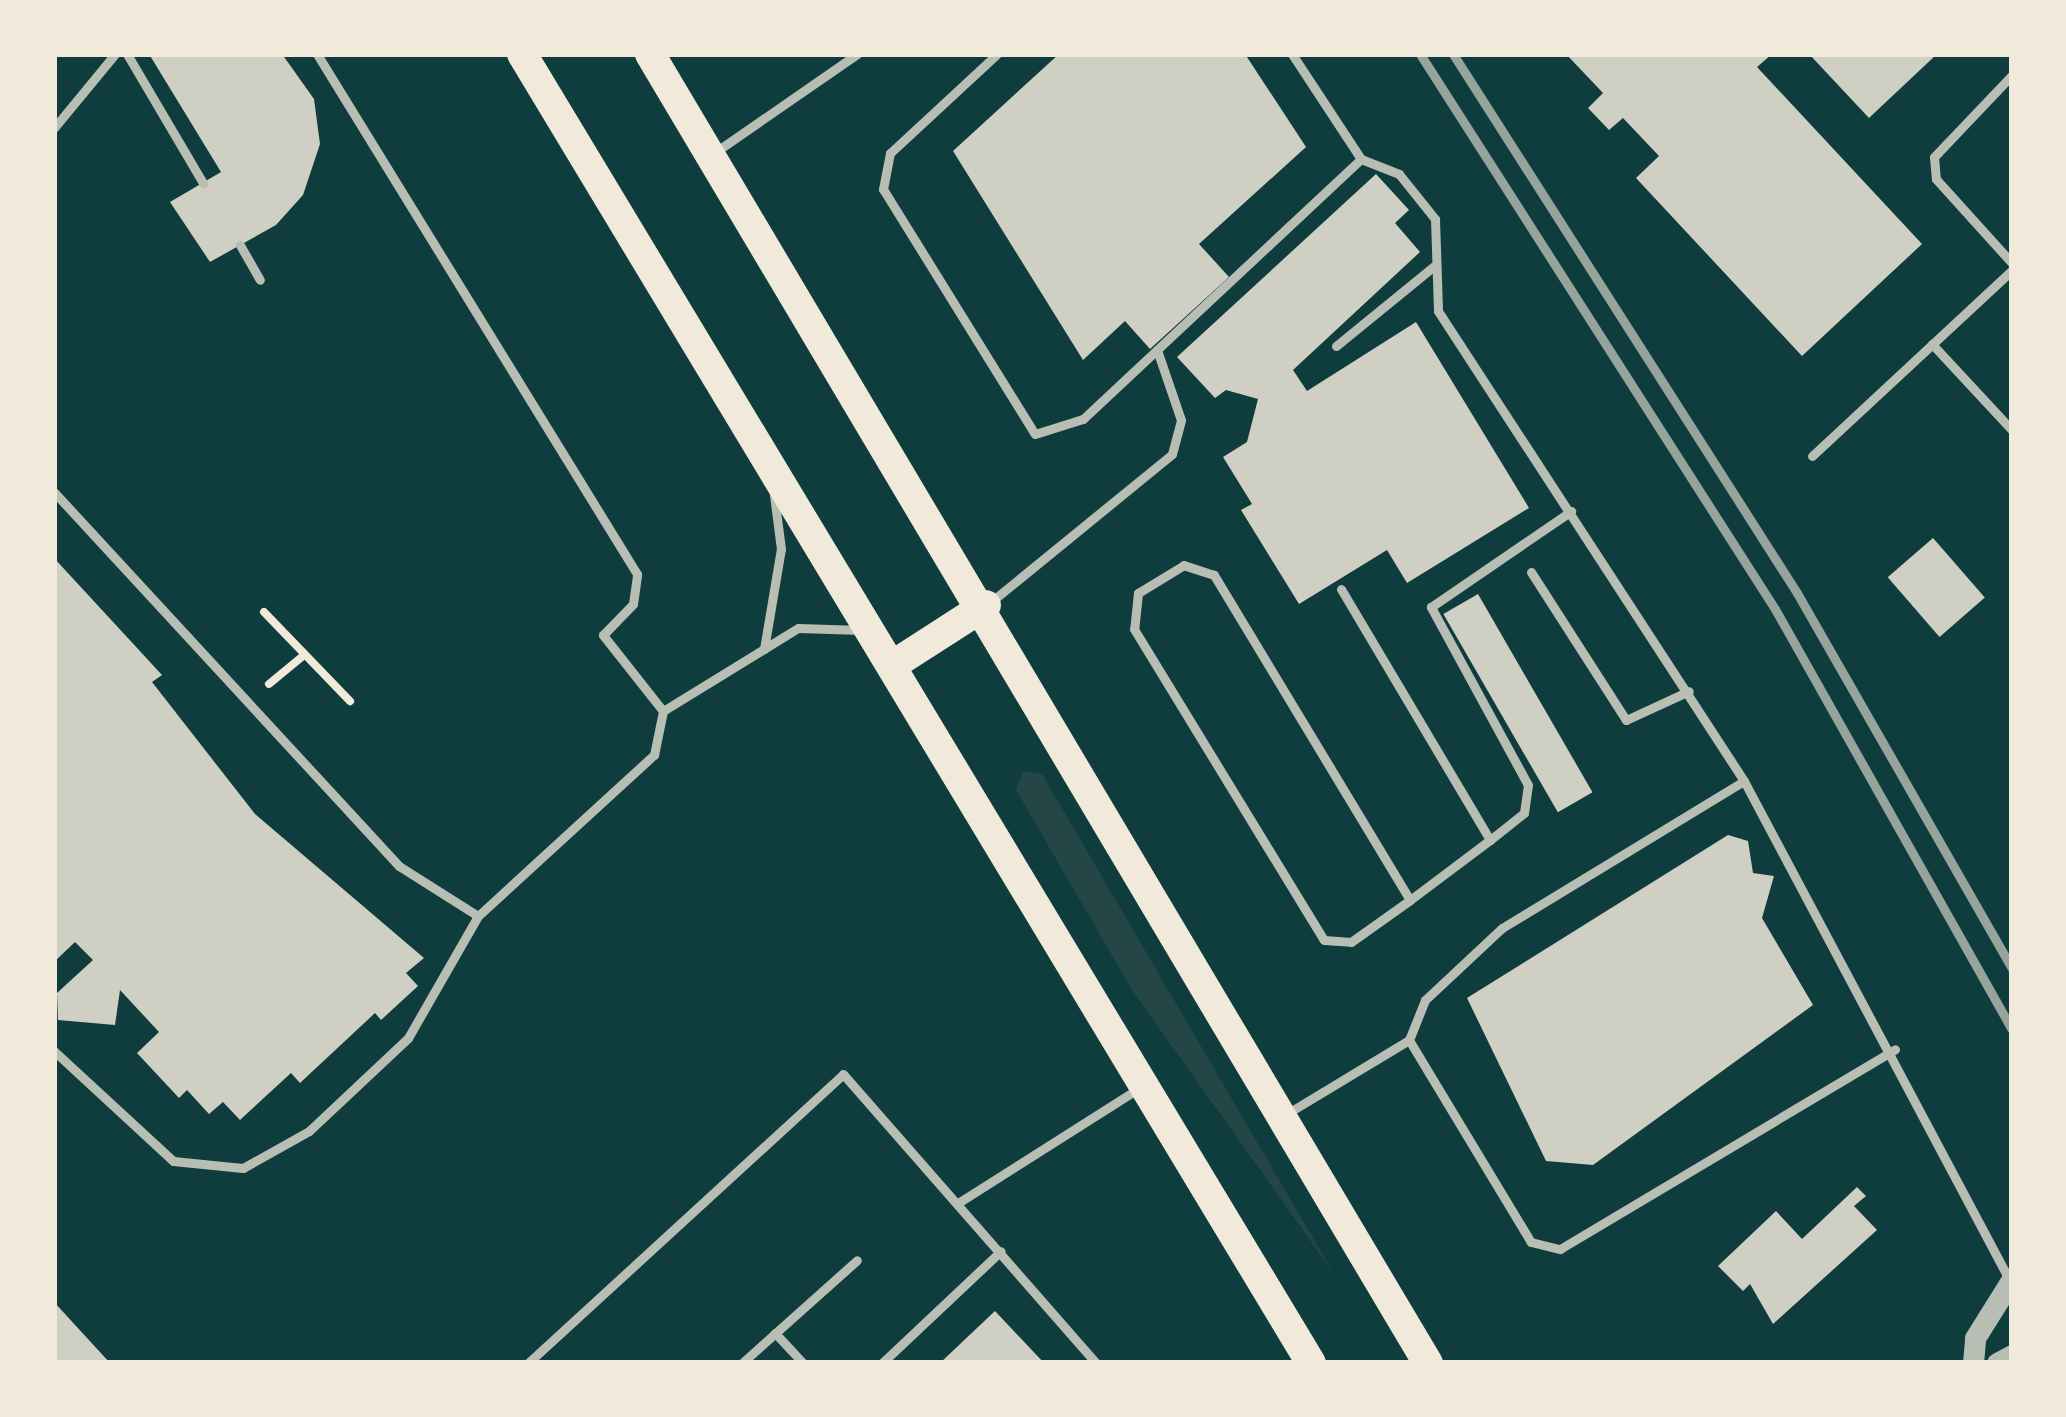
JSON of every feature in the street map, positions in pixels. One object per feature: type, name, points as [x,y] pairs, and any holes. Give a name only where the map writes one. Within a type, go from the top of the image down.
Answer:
[{"type":"main road","points":[[522,54],[871,630],[896,663],[1312,1363]]},
{"type":"main road","points":[[650,54],[986,605],[1427,1363]]},
{"type":"main road","points":[[896,663],[986,605]]},
{"type":"street","points":[[1973,1363],[1975,1338],[2011,1280]]},
{"type":"street","points":[[1997,1363],[2012,1355]]},
{"type":"lane","points":[[54,128],[115,54]]},
{"type":"lane","points":[[127,54],[203,182]]},
{"type":"lane","points":[[316,54],[637,574],[633,604],[603,635],[663,710]]},
{"type":"lane","points":[[712,155],[857,54]]},
{"type":"lane","points":[[998,54],[890,153],[883,188],[1035,434],[1064,433],[1361,159]]},
{"type":"lane","points":[[1292,54],[1361,159],[1399,174],[1435,219],[1438,310],[1744,781],[1894,1048],[2011,1280]]},
{"type":"lane","points":[[1812,456],[2012,266],[1936,179],[1934,157],[2012,75]]},
{"type":"lane","points":[[240,245],[260,280]]},
{"type":"lane","points":[[1336,346],[1434,266]]},
{"type":"lane","points":[[1932,344],[2012,430]]},
{"type":"lane","points":[[986,605],[1172,454],[1181,420],[1156,350]]},
{"type":"lane","points":[[764,649],[782,549],[770,464]]},
{"type":"lane","points":[[54,492],[399,866],[478,916]]},
{"type":"lane","points":[[1410,900],[1214,575],[1184,565],[1138,593],[1133,629],[1324,940],[1352,943],[1410,900],[1490,840],[1524,813],[1528,785],[1431,607],[1571,511]]},
{"type":"lane","points":[[1531,572],[1626,720],[1689,691]]},
{"type":"lane","points":[[1341,589],[1490,840]]},
{"type":"lane","points":[[54,1051],[173,1160],[243,1168],[309,1131],[408,1038],[478,916],[654,755],[663,710],[798,628],[871,630]]},
{"type":"lane","points":[[1282,1117],[1408,1040],[1425,1000],[1502,928],[1744,781]]},
{"type":"lane","points":[[1408,1040],[1544,1251],[1894,1048]]},
{"type":"lane","points":[[528,1363],[843,1074],[1096,1363]]},
{"type":"lane","points":[[958,1203],[1145,1084]]},
{"type":"lane","points":[[882,1363],[1001,1251]]},
{"type":"lane","points":[[742,1363],[857,1260]]},
{"type":"lane","points":[[775,1333],[803,1363]]},
{"type":"path","points":[[264,612],[350,701]]},
{"type":"path","points":[[269,684],[303,656]]},
{"type":"shaded area","points":[[1023,771],[1042,774],[1334,1274],[1132,990],[1016,790]]},
{"type":"building","points":[[149,54],[282,54],[314,99],[320,144],[303,195],[276,225],[210,262],[170,202],[221,172]]},
{"type":"building","points":[[1059,54],[1245,54],[1306,147],[1199,244],[1229,277],[1150,349],[1125,321],[1083,360],[953,151]]},
{"type":"building","points":[[1566,54],[1772,54],[1757,67],[1922,244],[1802,356],[1636,178],[1659,156],[1623,118],[1609,130],[1588,108],[1603,93]]},
{"type":"building","points":[[1809,54],[1937,54],[1869,118]]},
{"type":"building","points":[[1376,174],[1409,210],[1395,223],[1420,252],[1293,370],[1307,391],[1416,322],[1529,508],[1407,583],[1387,550],[1299,604],[1241,510],[1252,504],[1223,457],[1247,442],[1258,399],[1226,390],[1215,398],[1177,357]]},
{"type":"building","points":[[1933,538],[1985,598],[1940,637],[1888,577]]},
{"type":"building","points":[[54,558],[162,675],[152,682],[255,814],[424,958],[406,973],[418,986],[381,1020],[375,1013],[300,1083],[291,1073],[240,1120],[223,1102],[209,1114],[187,1090],[179,1098],[137,1053],[159,1032],[120,990],[115,1025],[58,1020],[57,993],[93,960],[75,942],[54,962]]},
{"type":"building","points":[[1478,594],[1592,792],[1558,812],[1443,614]]},
{"type":"building","points":[[1728,835],[1748,841],[1753,873],[1774,876],[1762,918],[1813,1005],[1593,1165],[1546,1161],[1467,998]]},
{"type":"building","points":[[1857,1187],[1866,1196],[1854,1206],[1877,1230],[1773,1324],[1750,1284],[1743,1291],[1718,1266],[1776,1211],[1802,1239]]},
{"type":"building","points":[[54,1302],[110,1363],[54,1363]]},
{"type":"building","points":[[995,1311],[1044,1363],[940,1363]]},
{"type":"railway","points":[[1420,54],[1775,609],[2012,1029]]},
{"type":"railway","points":[[1453,54],[1797,593],[2012,969]]}]
